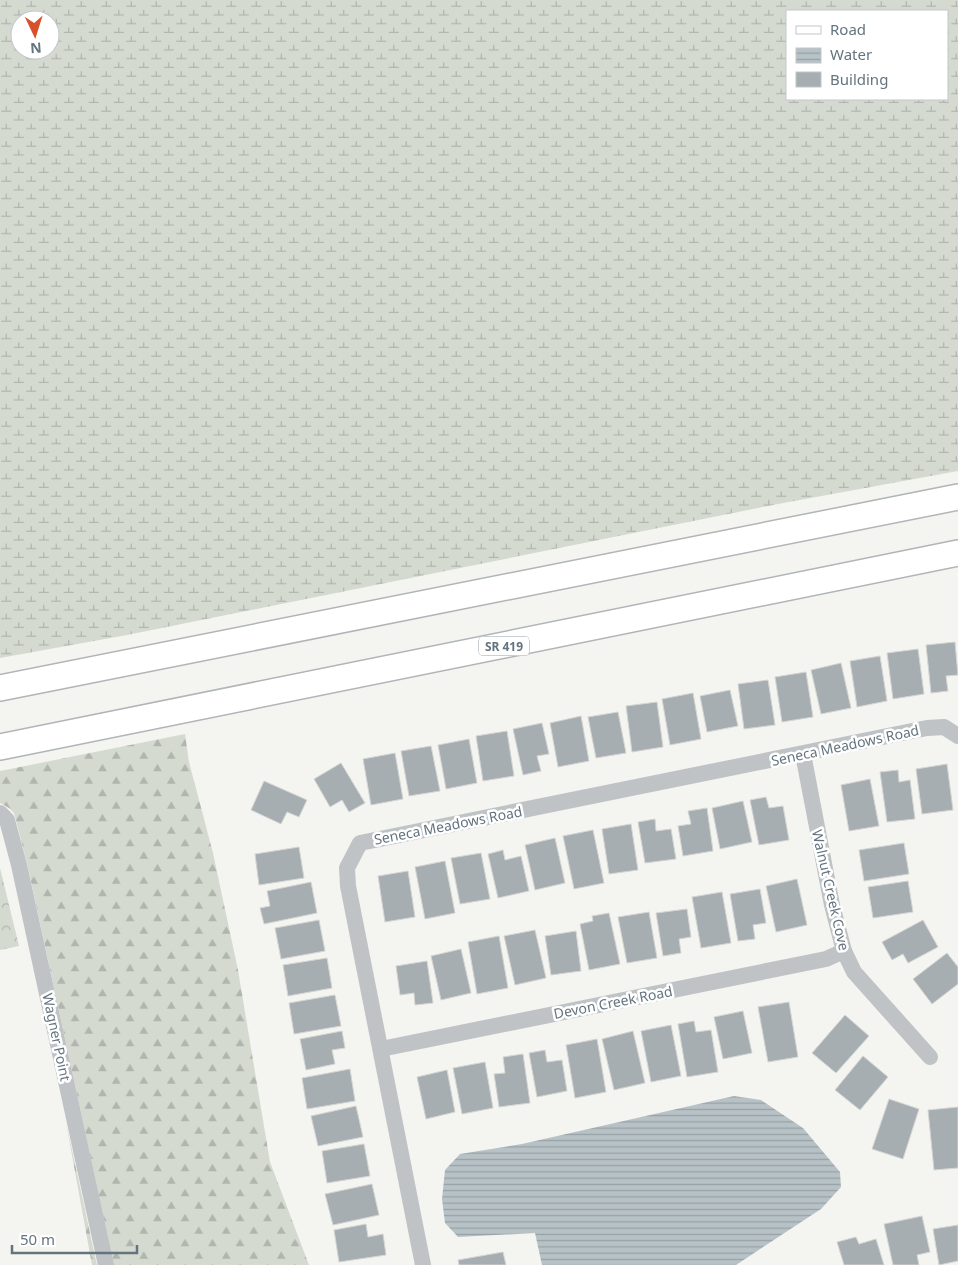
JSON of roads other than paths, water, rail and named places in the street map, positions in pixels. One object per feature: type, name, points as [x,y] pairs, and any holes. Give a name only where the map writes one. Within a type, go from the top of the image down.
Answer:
[{"type":"main road","points":[[0,688],[958,497]]},
{"type":"main road","name":"SR 419","points":[[0,747],[958,553]]},
{"type":"street","name":"Seneca Meadows Road","points":[[423,1265],[348,886],[347,868],[360,843],[927,728],[944,728],[958,736]]},
{"type":"street","name":"Walnut Creek Cove","points":[[803,754],[832,905],[844,951],[854,972],[930,1057]]},
{"type":"street","name":"Wagner Point","points":[[0,813],[7,820],[19,865],[106,1265]]},
{"type":"street","name":"Devon Creek Road","points":[[381,1049],[826,959],[844,951]]},
{"type":"water","points":[[734,1096],[761,1100],[803,1128],[840,1172],[841,1187],[821,1209],[736,1265],[542,1265],[535,1233],[458,1237],[445,1223],[442,1199],[445,1170],[460,1154],[522,1144]]}]
